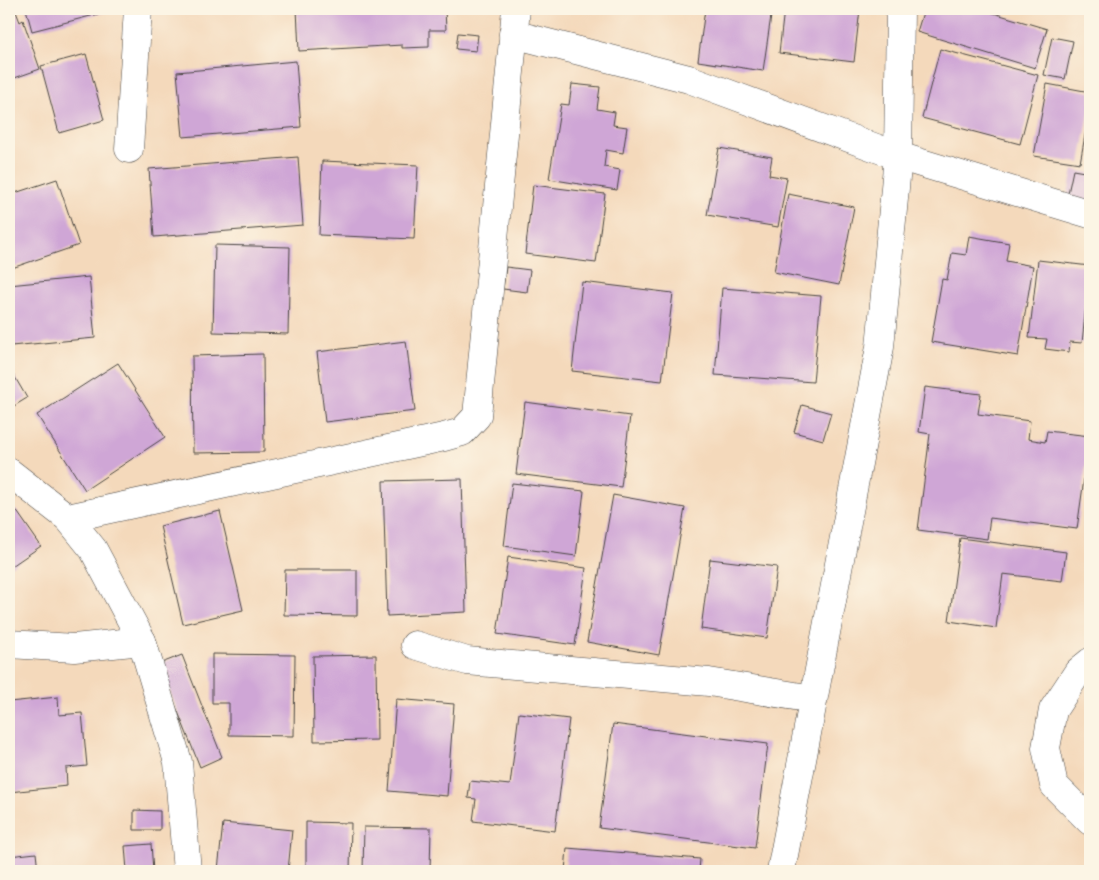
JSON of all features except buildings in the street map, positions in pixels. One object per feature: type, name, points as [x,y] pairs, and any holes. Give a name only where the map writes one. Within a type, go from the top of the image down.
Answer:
[{"type":"street","points":[[128,149],[138,9]]},
{"type":"street","points":[[781,871],[880,347],[898,156],[900,9]]},
{"type":"street","points":[[68,518],[444,437],[462,432],[477,416],[514,21],[689,79],[898,156],[1090,214]]},
{"type":"street","points":[[9,472],[68,518],[93,549],[142,641],[178,762],[187,871]]},
{"type":"street","points":[[9,644],[74,648],[142,641]]},
{"type":"street","points":[[415,644],[467,661],[709,682],[813,698]]},
{"type":"street","points":[[1090,662],[1078,672],[1053,710],[1046,748],[1054,785],[1090,821]]}]
